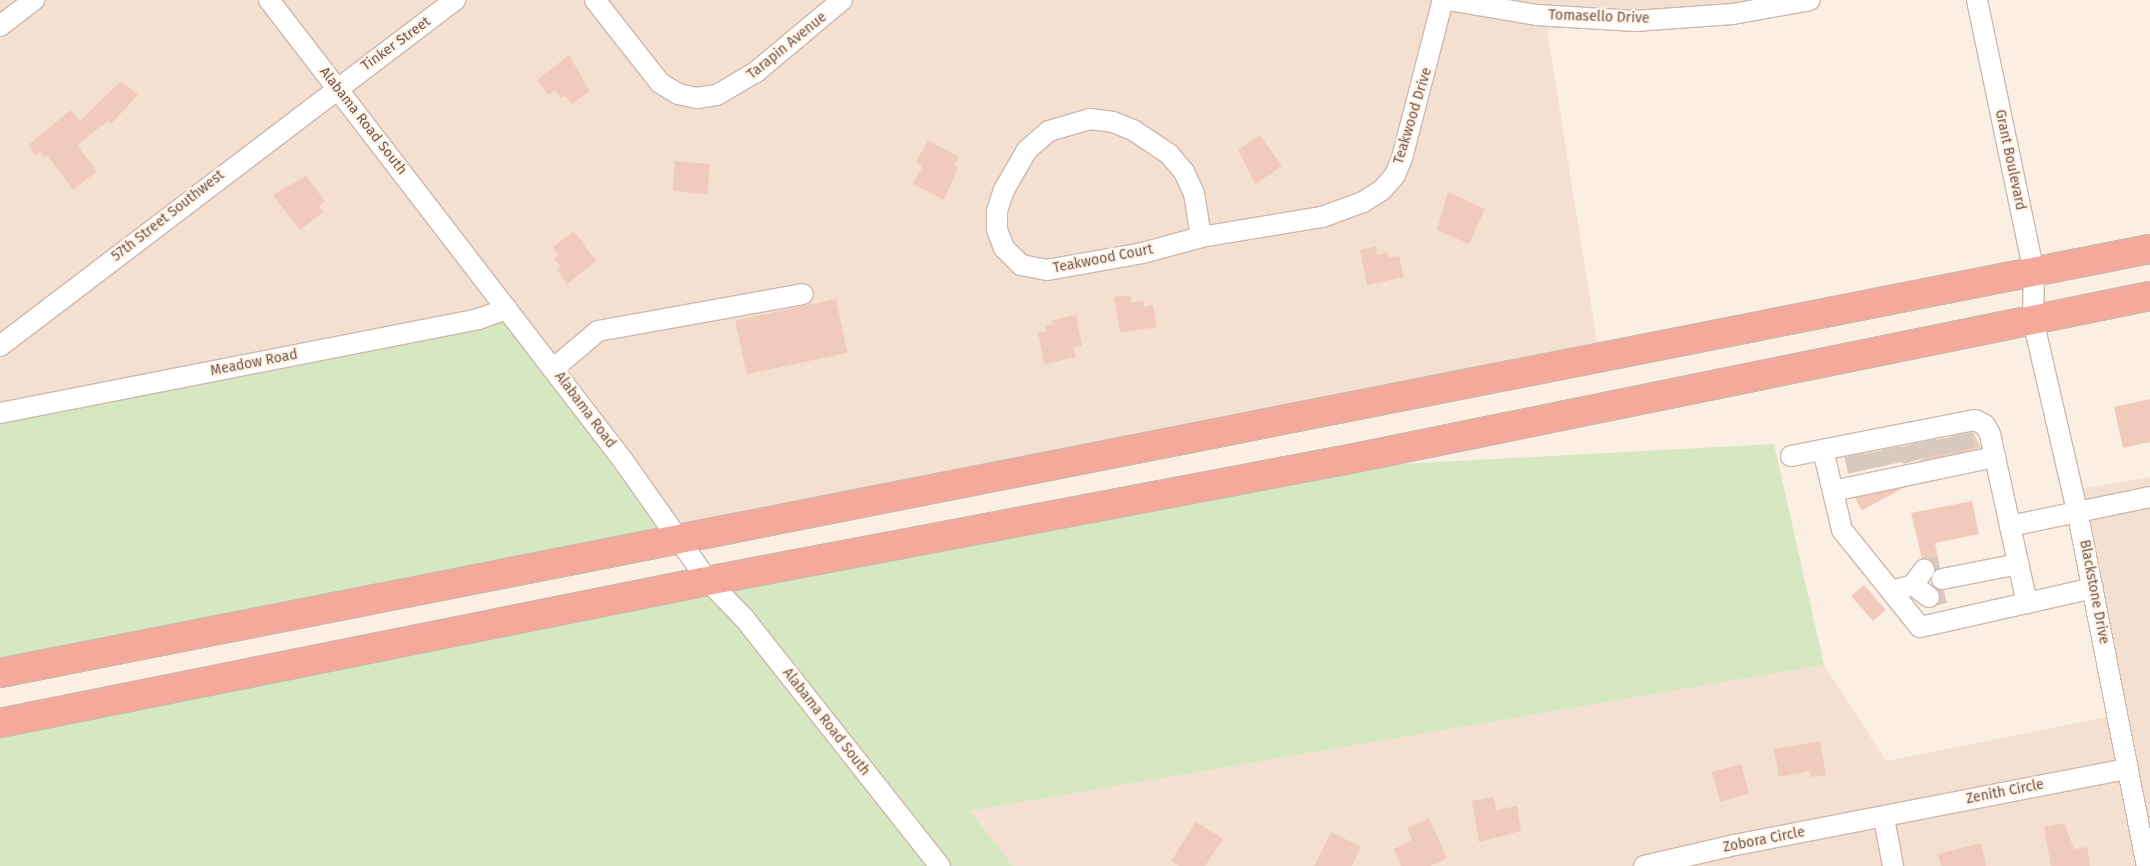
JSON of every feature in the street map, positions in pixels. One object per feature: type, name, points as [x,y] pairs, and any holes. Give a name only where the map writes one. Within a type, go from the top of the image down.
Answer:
[{"type":"highway","points":[[0,673],[2150,249]]},
{"type":"highway","points":[[0,723],[708,581],[1360,457],[2150,296]]},
{"type":"street","points":[[0,26],[34,0]]},
{"type":"street","name":"Alabama Road South","points":[[269,0],[456,243]]},
{"type":"street","name":"Tinker Street","points":[[336,87],[455,0]]},
{"type":"street","name":"Tarapin Avenue","points":[[595,0],[660,83],[678,94],[697,98],[717,95],[756,72],[842,0]]},
{"type":"street","name":"Teakwood Drive","points":[[1200,237],[1340,212],[1382,190],[1395,175],[1402,158],[1443,0]]},
{"type":"street","name":"Tomasello Drive","points":[[1448,0],[1537,15],[1635,21],[1733,14],[1810,0]]},
{"type":"street","name":"Grant Boulevard","points":[[1977,0],[2034,272],[2033,320]]},
{"type":"street","name":"57th Street Southwest","points":[[0,346],[336,87]]},
{"type":"street","name":"Teakwood Court","points":[[1090,119],[1113,122],[1133,130],[1170,154],[1184,172],[1194,193],[1200,237],[1143,253],[1047,270],[1021,265],[1004,248],[996,230],[997,211],[1004,190],[1027,150],[1049,131],[1090,119]]},
{"type":"street","name":"Alabama Road","points":[[456,243],[553,368],[708,581]]},
{"type":"street","points":[[553,368],[598,330],[803,294]]},
{"type":"street","name":"Meadow Road","points":[[0,413],[478,319],[507,309]]},
{"type":"street","name":"Blackstone Drive","points":[[2033,320],[2078,510],[2126,769],[2147,866]]},
{"type":"street","points":[[1833,491],[1975,420],[1985,425],[1996,457],[2027,603]]},
{"type":"street","points":[[1823,450],[1842,530],[1920,626],[2093,588]]},
{"type":"street","points":[[1791,456],[1823,450],[1996,457]]},
{"type":"street","points":[[2010,526],[2078,510],[2150,497]]},
{"type":"street","points":[[1891,591],[2019,564]]},
{"type":"street","name":"Alabama Road South","points":[[708,581],[744,618],[940,866]]},
{"type":"street","name":"Zenith Circle","points":[[1884,818],[2126,769]]},
{"type":"street","points":[[1884,818],[1893,866]]},
{"type":"street","name":"Zobora Circle","points":[[1644,866],[1735,845],[1884,818]]},
{"type":"shaded area","points":[[0,0],[257,0],[492,304],[0,419]]},
{"type":"shaded area","points":[[280,0],[1780,0],[1547,30],[1598,348],[682,529]]},
{"type":"shaded area","points":[[2150,477],[2150,866],[1013,866],[970,811],[1824,665],[1886,761],[2121,714],[2075,490]]},
{"type":"green space","points":[[492,304],[663,533],[0,663],[0,419]]},
{"type":"green space","points":[[1774,444],[1824,665],[970,811],[1013,866],[0,866],[0,733],[704,591],[1363,466]]},
{"type":"building","points":[[569,55],[590,91],[572,104],[565,95],[561,98],[555,90],[548,95],[537,80]]},
{"type":"building","points":[[121,81],[138,95],[111,124],[108,121],[77,145],[97,171],[73,190],[47,155],[44,157],[40,152],[36,155],[28,145],[71,110],[80,121]]},
{"type":"building","points":[[1260,135],[1282,166],[1255,184],[1238,150]]},
{"type":"building","points":[[928,140],[959,157],[954,166],[958,168],[944,200],[913,184],[923,166],[916,162]]},
{"type":"building","points":[[675,161],[710,164],[707,194],[672,191]]},
{"type":"building","points":[[306,176],[325,201],[319,206],[323,212],[300,230],[273,195]]},
{"type":"building","points":[[1448,192],[1485,209],[1469,244],[1437,230]]},
{"type":"building","points":[[574,231],[596,261],[567,284],[557,270],[561,267],[554,258],[559,255],[553,247]]},
{"type":"building","points":[[1376,246],[1377,255],[1388,252],[1389,258],[1399,256],[1404,277],[1367,285],[1360,250]]},
{"type":"building","points":[[1130,295],[1132,303],[1143,301],[1144,307],[1153,305],[1157,327],[1120,333],[1114,297]]},
{"type":"building","points":[[836,299],[847,353],[747,374],[735,320]]},
{"type":"building","points":[[1076,315],[1082,346],[1074,347],[1076,357],[1044,364],[1038,332],[1046,331],[1045,326],[1053,324],[1052,320]]},
{"type":"building","points":[[2150,399],[2150,442],[2123,448],[2114,407]]},
{"type":"building","points":[[1973,432],[1981,447],[1862,510],[1854,495]]},
{"type":"building","points":[[1972,501],[1979,534],[1935,543],[1940,567],[1936,569],[1931,561],[1922,559],[1911,513]]},
{"type":"building","points":[[1864,585],[1886,610],[1873,621],[1851,596]]},
{"type":"building","points":[[1820,741],[1826,775],[1811,777],[1810,771],[1779,777],[1774,749]]},
{"type":"building","points":[[1741,764],[1749,794],[1720,802],[1712,772]]},
{"type":"building","points":[[1494,797],[1496,810],[1517,806],[1521,831],[1479,842],[1472,801]]},
{"type":"building","points":[[1429,818],[1447,858],[1430,866],[1401,866],[1394,849],[1412,840],[1407,828]]},
{"type":"building","points":[[1196,822],[1223,839],[1205,866],[1179,866],[1171,861]]},
{"type":"building","points":[[2064,823],[2074,849],[2087,847],[2090,866],[2051,866],[2044,827]]},
{"type":"building","points":[[1331,832],[1361,847],[1352,866],[1314,866]]},
{"type":"building","points":[[1981,843],[1986,866],[1941,866],[1938,854]]},
{"type":"tunnel","points":[[1962,434],[1965,450]]},
{"type":"tunnel","points":[[1945,438],[1948,454]]},
{"type":"tunnel","points":[[1926,441],[1930,457]]},
{"type":"tunnel","points":[[1908,445],[1913,461]]},
{"type":"tunnel","points":[[1891,448],[1894,464]]},
{"type":"tunnel","points":[[1873,452],[1876,468]]},
{"type":"tunnel","points":[[1854,455],[1858,472]]},
{"type":"tunnel","points":[[1924,570],[1940,566]]},
{"type":"tunnel","points":[[1929,597],[1945,593]]}]
